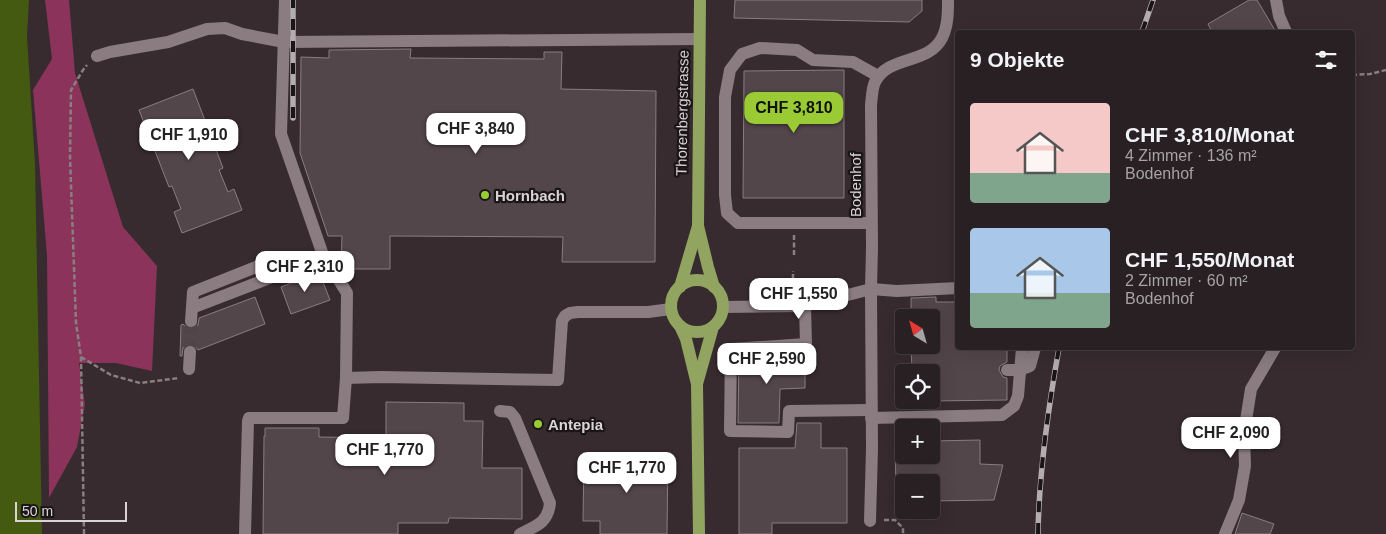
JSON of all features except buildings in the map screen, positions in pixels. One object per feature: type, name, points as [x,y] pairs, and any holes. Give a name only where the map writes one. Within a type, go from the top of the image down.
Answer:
[{"type":"main road","name":"Thorenbergstrasse","points":[[700,0],[698,226],[714,287]]},
{"type":"main road","name":"Thorenbergstrasse","points":[[680,287],[698,226]]},
{"type":"main road","points":[[680,326],[691,332],[706,331],[713,327],[722,314],[723,307],[720,295],[714,287],[698,280],[689,282],[680,287],[672,300],[671,309],[673,317],[686,339],[697,384],[699,534]]},
{"type":"main road","points":[[697,384],[713,327]]},
{"type":"street","points":[[245,534],[249,418],[343,418],[346,378],[347,293],[324,255],[281,134],[285,0]]},
{"type":"street","points":[[872,222],[738,223],[727,212],[725,97],[730,70],[742,54],[760,48],[797,50],[813,60],[853,62],[878,76],[894,64],[918,58],[942,39],[948,20],[948,0]]},
{"type":"street","points":[[1276,0],[1279,16],[1285,30]]},
{"type":"street","points":[[97,56],[168,42],[206,29],[226,28],[242,34],[284,42],[699,39]]},
{"type":"street","name":"Bodenhof","points":[[870,521],[871,105],[874,84],[878,76]]},
{"type":"street","points":[[191,321],[192,308],[285,272],[292,266],[324,255]]},
{"type":"street","points":[[723,307],[806,306],[871,289],[897,291],[955,288]]},
{"type":"street","points":[[806,306],[806,344],[731,349],[730,431],[788,432],[789,411],[1002,415],[1014,406],[1018,396],[1022,350]]},
{"type":"street","points":[[346,378],[558,380],[562,321],[565,316],[570,313],[648,312],[671,309]]},
{"type":"street","points":[[1007,370],[1019,370],[1030,366],[1034,350]]},
{"type":"street","points":[[1225,534],[1239,500],[1245,466],[1244,433],[1251,389],[1274,350]]},
{"type":"street","points":[[185,373],[190,352]]},
{"type":"street","points":[[500,411],[510,412],[515,418],[550,503],[549,513],[541,523],[520,534]]},
{"type":"path","points":[[84,534],[80,357],[76,323],[70,157],[71,90],[82,70],[97,56]]},
{"type":"path","points":[[1355,75],[1386,70]]},
{"type":"path","points":[[794,231],[794,255]]},
{"type":"path","points":[[793,271],[793,294]]},
{"type":"path","points":[[80,357],[111,374],[140,383],[185,373]]},
{"type":"path","points":[[870,521],[895,520],[903,528],[903,534]]},
{"type":"shaded area","points":[[0,0],[29,0],[27,36],[35,164],[42,534],[0,534]]},
{"type":"shaded area","points":[[45,0],[69,0],[75,73],[123,227],[157,266],[152,371],[116,363],[79,363],[85,404],[77,447],[49,498],[47,255],[33,90],[52,59]]},
{"type":"tunnel","points":[[190,352],[191,321]]},
{"type":"railway","points":[[293,0],[293,118]]},
{"type":"railway","points":[[1143,30],[1153,0]]},
{"type":"railway","points":[[1038,534],[1040,487],[1045,441],[1059,350]]},
{"type":"place","name":"Hornbach","points":[[485,195]]},
{"type":"place","name":"Antepia","points":[[538,424]]}]
